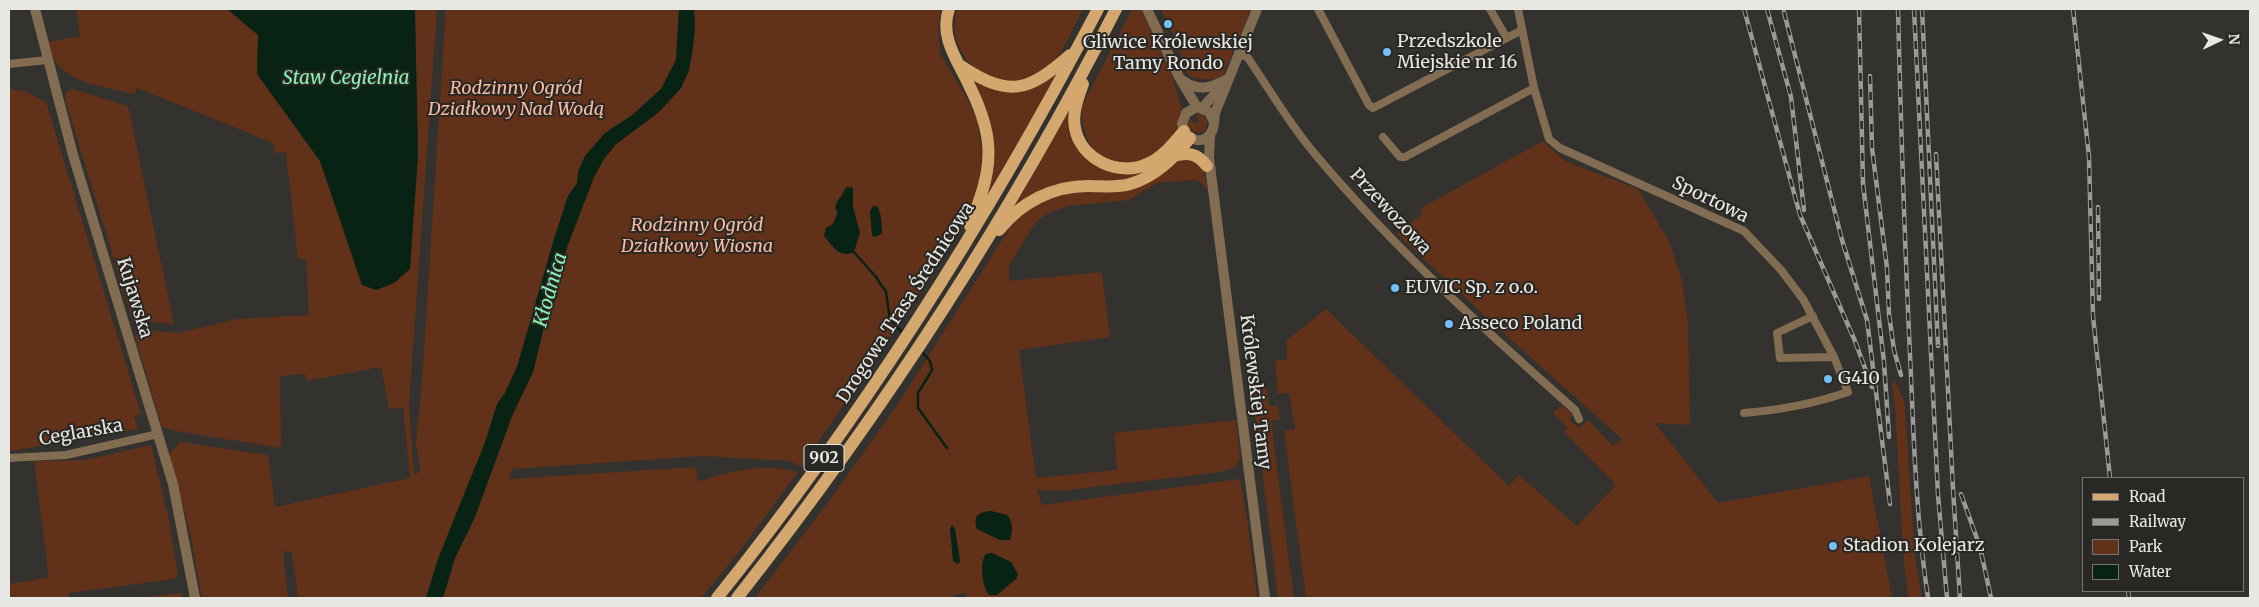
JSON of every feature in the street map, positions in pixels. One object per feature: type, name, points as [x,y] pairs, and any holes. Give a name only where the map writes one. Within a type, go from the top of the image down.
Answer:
[{"type":"main road","points":[[949,9],[946,34],[951,50],[983,119],[988,144],[986,182],[970,226],[949,271]]},
{"type":"main road","name":"Drogowa Trasa Średnicowa","points":[[716,598],[810,476],[923,312],[1026,142],[1098,9]]},
{"type":"main road","name":"Drogowa Trasa Średnicowa","points":[[737,598],[847,452],[894,386],[972,265],[1044,142],[1116,9]]},
{"type":"main road","points":[[958,64],[994,85],[1012,87],[1038,81],[1076,50]]},
{"type":"main road","points":[[1095,50],[1074,114],[1075,129],[1087,152],[1099,161],[1111,166],[1135,168],[1148,164],[1189,136]]},
{"type":"main road","points":[[972,265],[1006,221],[1037,198],[1057,189],[1075,186],[1129,184],[1160,170],[1189,136]]},
{"type":"main road","points":[[1173,156],[1183,154],[1199,156],[1207,166]]},
{"type":"street","name":"Kujawska","points":[[34,9],[73,155],[173,484],[195,598]]},
{"type":"street","points":[[1147,9],[1179,77],[1199,108],[1209,112],[1214,122]]},
{"type":"street","points":[[1179,77],[1187,108],[1183,118],[1189,136],[1204,139],[1210,134],[1231,73],[1257,9]]},
{"type":"street","points":[[1318,9],[1372,108],[1522,30]]},
{"type":"street","points":[[1490,9],[1506,37]]},
{"type":"street","name":"Sportowa","points":[[1518,9],[1534,88],[1549,139],[1560,148],[1744,231],[1781,270],[1814,316],[1834,357],[1848,392],[1786,409],[1744,412]]},
{"type":"street","name":"Przewozowa","points":[[1239,52],[1248,58],[1304,139],[1339,181],[1432,279],[1575,410],[1579,419]]},
{"type":"street","points":[[9,64],[47,60]]},
{"type":"street","points":[[1179,77],[1192,86],[1203,88],[1215,86],[1231,73]]},
{"type":"street","points":[[1186,113],[1199,108],[1231,73]]},
{"type":"street","points":[[1383,137],[1400,157],[1405,157],[1534,88]]},
{"type":"street","name":"Królewskiej Tamy","points":[[1210,134],[1209,158],[1265,598]]},
{"type":"street","name":"Królewskiej Tamy","points":[[1189,136],[1207,166],[1213,189]]},
{"type":"street","points":[[1814,316],[1777,333],[1780,358],[1834,357]]},
{"type":"street","name":"Ceglarska","points":[[9,458],[66,455],[158,434]]},
{"type":"green space","name":"Rodzinny Ogród Działkowy Nad Wodą","points":[[80,9],[227,9],[258,35],[257,74],[320,161],[362,284],[418,156],[415,9],[437,9],[409,405],[414,475],[419,472],[420,467],[416,445],[417,427],[421,395],[446,9],[679,9],[676,60],[661,89],[631,116],[605,133],[585,156],[578,172],[577,183],[568,196],[554,239],[518,364],[505,393],[497,404],[486,440],[438,559],[426,598],[298,598],[292,553],[283,550],[288,598],[202,598],[190,532],[169,455],[180,442],[268,455],[275,507],[410,478],[403,407],[389,409],[381,367],[306,381],[305,374],[280,376],[281,448],[176,431],[162,427],[135,336],[143,330],[179,333],[236,319],[309,315],[306,259],[298,259],[286,152],[275,153],[273,143],[137,88],[134,94],[91,84],[62,69],[55,61],[49,42],[80,36],[77,11]]},
{"type":"green space","name":"Rodzinny Ogród Działkowy Wiosna","points":[[694,9],[941,9],[938,26],[940,53],[977,120],[982,153],[980,180],[972,207],[921,292],[801,467],[790,461],[703,456],[512,469],[509,479],[696,467],[698,482],[747,469],[773,468],[798,472],[739,552],[701,598],[443,598],[455,558],[475,517],[512,416],[533,372],[544,327],[557,296],[558,281],[566,250],[594,177],[604,159],[615,145],[659,112],[681,88],[689,70],[695,26]],"holes":[[[846,187],[853,188],[853,207],[860,233],[837,252],[833,240],[836,201],[842,197]]]},
{"type":"green space","points":[[957,9],[1083,9],[1064,46],[1050,65],[1033,76],[1016,81],[998,79],[982,73],[968,61],[959,47],[955,29]]},
{"type":"green space","points":[[1132,9],[1141,9],[1172,76],[1182,109],[1178,132],[1157,153],[1146,160],[1121,163],[1110,161],[1093,149],[1084,130],[1082,106]]},
{"type":"green space","points":[[1161,9],[1250,9],[1222,77],[1205,79],[1188,75],[1181,61],[1180,50]]},
{"type":"green space","points":[[970,77],[984,85],[1056,77],[988,193],[991,175]]},
{"type":"green space","points":[[9,89],[27,92],[46,102],[141,414],[134,416],[138,429],[11,451],[9,447]]},
{"type":"green space","points":[[72,89],[128,106],[174,324],[133,321],[65,99],[66,92]]},
{"type":"green space","points":[[1067,112],[1095,164],[1149,168],[1135,179],[1110,182],[1014,208]]},
{"type":"green space","points":[[1196,114],[1203,115],[1207,121],[1206,129],[1200,133],[1192,131],[1188,126],[1189,118],[1195,124],[1199,121]]},
{"type":"green space","points":[[1543,141],[1565,161],[1638,189],[1670,243],[1682,281],[1688,323],[1690,425],[1655,423],[1718,503],[1869,476],[1892,598],[1306,598],[1284,431],[1295,429],[1289,393],[1278,394],[1275,361],[1287,359],[1287,340],[1326,309],[1509,486],[1519,475],[1577,526],[1616,485],[1564,432],[1568,428],[1553,413],[1562,405],[1572,414],[1570,420],[1579,428],[1588,420],[1613,446],[1622,439],[1499,329],[1397,234],[1423,213],[1419,209]]},
{"type":"green space","points":[[1190,157],[1203,169],[1208,191],[1201,182],[1193,180],[1157,183],[1129,200],[1068,206],[1046,214],[1035,223],[1009,266],[1009,281],[1102,272],[1110,337],[1019,350],[1036,478],[1117,470],[1114,433],[1236,420],[1240,459],[1235,467],[1221,472],[1059,491],[1037,490],[1042,505],[1240,479],[1257,598],[966,598],[966,593],[955,594],[955,598],[755,598],[829,501],[896,407],[1012,224],[1030,207],[1072,191],[1127,189],[1173,160]],"holes":[[[991,511],[1007,515],[1000,540],[978,529]]]},
{"type":"green space","points":[[1894,379],[1904,401],[1905,408],[1915,556],[1922,598],[1908,598],[1892,384]]},
{"type":"green space","points":[[1267,388],[1269,406],[1278,406],[1280,419],[1271,421],[1294,598],[1278,598],[1252,390]]},
{"type":"green space","points":[[151,445],[168,516],[178,574],[174,579],[69,593],[69,597],[9,598],[9,570],[11,584],[49,577],[34,461],[86,460]]},
{"type":"green space","points":[[181,593],[184,598],[139,598]]},
{"type":"water","name":"Staw Cegielnia","points":[[227,9],[415,9],[418,156],[410,269],[394,283],[376,290],[362,285],[320,161],[257,74],[258,35]]},
{"type":"water","name":"Kłodnica","points":[[679,9],[694,9],[695,26],[689,70],[681,88],[659,112],[615,145],[604,159],[594,177],[566,250],[558,281],[557,296],[544,327],[533,372],[512,416],[475,517],[455,558],[443,598],[426,598],[438,559],[486,440],[497,404],[505,393],[517,367],[554,239],[568,196],[577,183],[578,172],[585,156],[605,133],[631,116],[661,89],[676,60]]},
{"type":"water","points":[[846,187],[853,188],[853,207],[860,233],[854,252],[849,254],[840,253],[824,236],[826,228],[833,224],[838,212],[835,208],[836,205]]},
{"type":"water","points":[[873,206],[877,206],[881,219],[882,233],[876,237],[872,236],[870,211]]},
{"type":"water","points":[[991,511],[1007,515],[1009,518],[1012,526],[1010,540],[1000,540],[977,529],[976,518],[983,512]]},
{"type":"water","points":[[952,525],[955,529],[960,561],[958,564],[953,561],[950,529]]},
{"type":"water","points":[[992,553],[1011,562],[1018,574],[1016,579],[997,595],[989,595],[982,574],[984,558],[986,554]]},
{"type":"waterway","points":[[854,252],[876,277],[886,292],[890,320],[903,333]]},
{"type":"waterway","points":[[921,351],[930,361],[932,370],[918,393],[918,408],[947,448]]},
{"type":"railway","points":[[1744,9],[1800,215],[1855,341],[1872,387]]},
{"type":"railway","points":[[1767,9],[1791,97],[1804,210]]},
{"type":"railway","points":[[1859,9],[1863,184],[1884,362],[1889,437]]},
{"type":"railway","points":[[1898,9],[1913,432],[1924,571],[1928,598]]},
{"type":"railway","points":[[1914,9],[1938,495],[1947,598]]},
{"type":"railway","points":[[1922,9],[1938,346]]},
{"type":"railway","points":[[2073,9],[2089,157],[2093,316],[2110,477]]},
{"type":"railway","points":[[1784,12],[1842,240],[1867,320],[1890,504]]},
{"type":"railway","points":[[1870,76],[1872,148],[1887,268],[1889,314],[1894,350],[1901,375]]},
{"type":"railway","points":[[1936,154],[1960,598]]},
{"type":"railway","points":[[2098,207],[2099,299]]},
{"type":"railway","points":[[1961,494],[1980,547],[1991,598]]},
{"type":"railway","points":[[2128,592],[2129,598]]},
{"type":"place","name":"Gliwice Królewskiej Tamy Rondo","points":[[1168,24]]},
{"type":"place","name":"Przedszkole Miejskie nr 16","points":[[1387,52]]},
{"type":"place","name":"EUVIC Sp. z o.o.","points":[[1395,288]]},
{"type":"place","name":"Asseco Poland","points":[[1449,324]]},
{"type":"place","name":"G410","points":[[1828,379]]},
{"type":"place","name":"Stadion Kolejarz","points":[[1833,546]]}]
